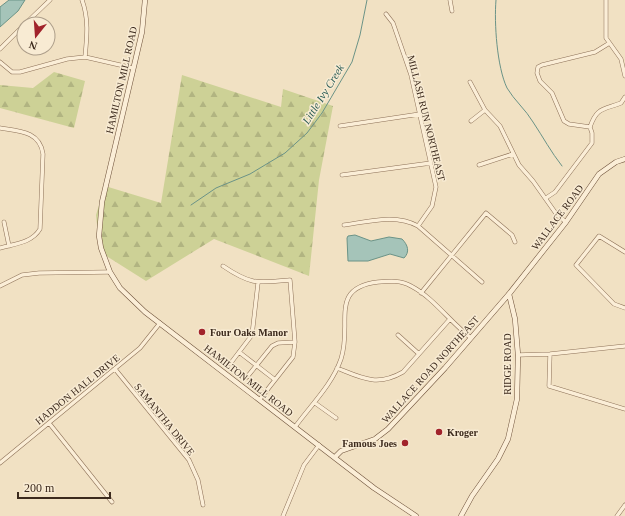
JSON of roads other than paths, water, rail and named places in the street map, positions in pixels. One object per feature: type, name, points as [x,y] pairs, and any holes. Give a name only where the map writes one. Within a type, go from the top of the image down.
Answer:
[{"type":"main road","name":"HAMILTON MILL ROAD","points":[[145,0],[142,32],[102,202],[99,223],[101,248],[110,272],[120,288],[160,323],[387,498],[416,516]]},
{"type":"main road","name":"WALLACE ROAD","points":[[509,294],[566,222],[599,174],[611,165],[625,159]]},
{"type":"main road","name":"WALLACE ROAD NORTHEAST","points":[[335,457],[341,451],[375,439],[388,429],[509,294]]},
{"type":"main road","name":"RIDGE ROAD","points":[[461,516],[472,496],[498,459],[508,439],[517,399],[518,355],[515,319],[509,294]]},
{"type":"street","points":[[34,16],[50,0]]},
{"type":"street","points":[[82,0],[86,12],[87,35],[85,57]]},
{"type":"street","points":[[450,0],[452,11]]},
{"type":"street","points":[[606,0],[605,31],[608,44],[622,59],[625,76]]},
{"type":"street","name":"MILLASH RUN NORTHEAST","points":[[386,14],[393,23],[411,76],[436,187],[435,197],[428,214],[418,226]]},
{"type":"street","points":[[0,49],[16,34]]},
{"type":"street","points":[[590,127],[569,124],[564,121],[552,93],[540,81],[537,73],[538,67],[595,52],[608,44]]},
{"type":"street","points":[[0,62],[12,72],[20,72],[67,59],[85,57],[133,68]]},
{"type":"street","points":[[470,82],[485,110],[500,126],[513,154],[557,215],[566,222]]},
{"type":"street","points":[[546,198],[555,192],[590,147],[592,143],[592,133],[590,127],[594,116],[601,109],[621,103],[625,98]]},
{"type":"street","points":[[471,121],[485,110]]},
{"type":"street","points":[[340,126],[420,114]]},
{"type":"street","points":[[0,128],[33,135],[40,142],[43,154],[40,229],[34,237],[0,248]]},
{"type":"street","points":[[479,165],[513,154]]},
{"type":"street","points":[[342,175],[431,163]]},
{"type":"street","points":[[421,293],[486,214],[512,235],[515,242]]},
{"type":"street","points":[[344,225],[401,219],[418,226],[482,282]]},
{"type":"street","points":[[4,222],[10,246]]},
{"type":"street","points":[[625,252],[599,236],[576,265],[614,304],[625,308]]},
{"type":"street","points":[[224,266],[243,279],[258,283],[290,280],[295,342],[293,357],[260,399]]},
{"type":"street","points":[[0,286],[22,275],[39,273],[110,272]]},
{"type":"street","points":[[295,426],[315,402],[337,368],[345,342],[346,303],[351,291],[359,286],[387,281],[404,283],[421,293],[471,338]]},
{"type":"street","points":[[230,364],[253,331],[258,283]]},
{"type":"street","points":[[337,368],[367,380],[378,381],[394,377],[403,372],[450,319]]},
{"type":"street","name":"HADDON HALL DRIVE","points":[[0,463],[140,348],[160,323]]},
{"type":"street","points":[[398,335],[419,354]]},
{"type":"street","points":[[247,377],[275,344],[295,342]]},
{"type":"street","points":[[518,355],[550,354],[625,346]]},
{"type":"street","points":[[239,352],[274,380]]},
{"type":"street","points":[[550,354],[550,386],[625,409]]},
{"type":"street","name":"SAMANTHA DRIVE","points":[[115,369],[189,460],[198,480],[203,505]]},
{"type":"street","points":[[315,402],[336,418]]},
{"type":"street","points":[[49,423],[112,502]]},
{"type":"street","points":[[283,516],[304,465],[319,445]]},
{"type":"street","points":[[617,516],[625,505]]},
{"type":"water","points":[[9,0],[25,0],[18,11],[0,27],[0,7]]},
{"type":"water","points":[[355,235],[371,241],[389,237],[402,239],[407,246],[408,251],[404,258],[390,254],[368,261],[348,261],[347,238],[348,236]]},
{"type":"waterway","name":"Little Ivy Creek","points":[[191,205],[216,188],[250,174],[285,153],[307,133],[322,113],[352,62],[360,35],[367,0]]},
{"type":"waterway","points":[[496,0],[495,20],[497,45],[501,69],[507,88],[530,118],[562,166]]},
{"type":"place","name":"Four Oaks Manor","points":[[202,332]]},
{"type":"place","name":"Kroger","points":[[439,432]]},
{"type":"place","name":"Famous Joes","points":[[405,443]]}]
